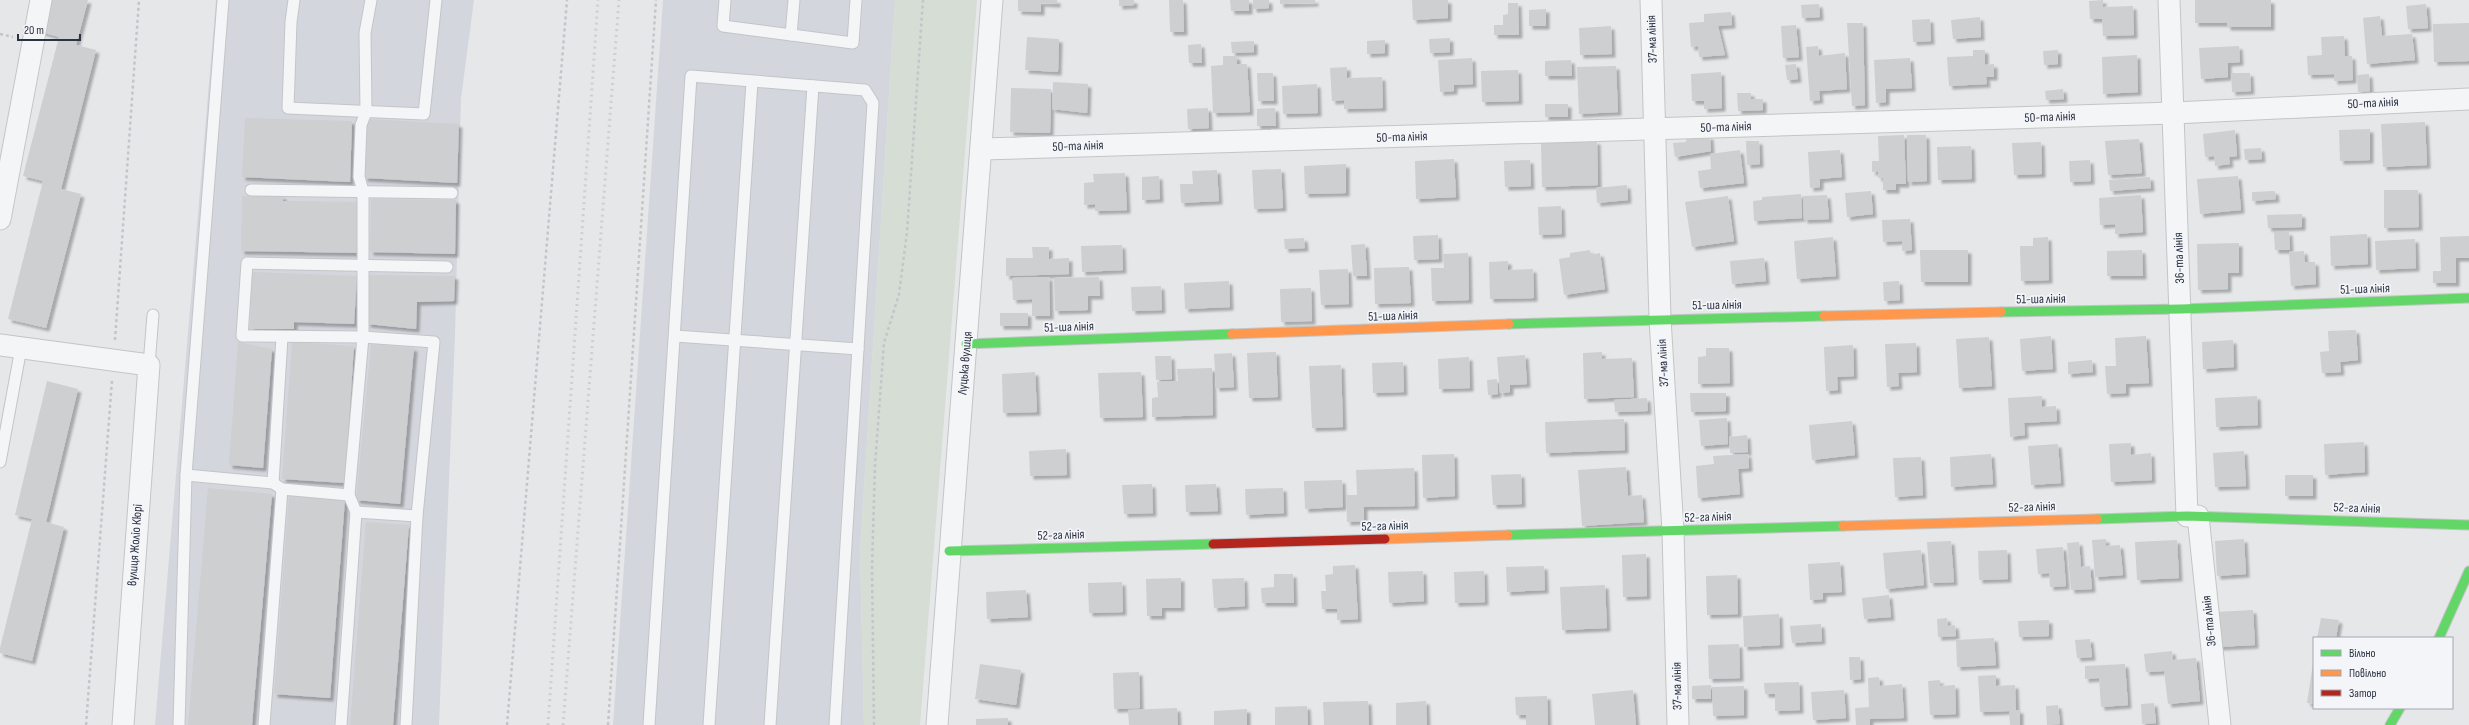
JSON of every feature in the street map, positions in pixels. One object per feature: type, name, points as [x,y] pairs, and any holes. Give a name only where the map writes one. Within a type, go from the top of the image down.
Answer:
[{"type":"main road","name":"51-ша лінія","points":[[966,344],[1660,320],[2181,309],[2469,298]]},
{"type":"main road","name":"52-га лінія","points":[[949,551],[1673,532],[2192,516],[2469,525]]},
{"type":"main road","points":[[2439,637],[2469,571]]},
{"type":"main road","points":[[2390,725],[2399,709]]},
{"type":"street","points":[[0,220],[41,0]]},
{"type":"street","name":"Луцька вулиця","points":[[937,725],[949,551],[982,148],[992,0]]},
{"type":"street","name":"37-ма лінія","points":[[1651,0],[1656,129],[1660,320],[1673,532],[1678,725]]},
{"type":"street","name":"36-та лінія","points":[[2169,0],[2181,309],[2192,516],[2220,725]]},
{"type":"street","name":"50-та лінія","points":[[982,148],[2174,113],[2469,99]]},
{"type":"street","points":[[0,345],[149,365]]},
{"type":"street","name":"вулиця Жоліо Кюрі","points":[[123,725],[149,365]]},
{"type":"lane","points":[[179,725],[186,475],[223,0]]},
{"type":"lane","points":[[294,0],[291,22],[288,108],[424,114],[436,0]]},
{"type":"lane","points":[[341,725],[356,512],[349,495],[363,337],[365,265],[363,191],[359,178],[361,125],[366,112],[365,32],[371,0]]},
{"type":"lane","points":[[724,0],[723,26],[853,43],[856,0]]},
{"type":"lane","points":[[791,35],[794,0]]},
{"type":"lane","points":[[649,725],[676,336],[691,76],[865,90],[873,103],[835,725]]},
{"type":"lane","points":[[709,725],[752,82]]},
{"type":"lane","points":[[770,725],[814,86]]},
{"type":"lane","points":[[251,190],[452,193]]},
{"type":"lane","points":[[406,725],[418,516],[434,342],[363,337],[242,336],[247,263],[447,267]]},
{"type":"lane","points":[[149,365],[153,315]]},
{"type":"lane","points":[[676,336],[858,349]]},
{"type":"lane","points":[[273,483],[282,337]]},
{"type":"lane","points":[[0,462],[22,348]]},
{"type":"lane","points":[[186,475],[273,483],[282,489],[349,495]]},
{"type":"lane","points":[[264,725],[282,489]]},
{"type":"lane","points":[[356,512],[418,516]]},
{"type":"path","points":[[86,725],[114,360],[139,0]]},
{"type":"path","points":[[507,725],[567,0]]},
{"type":"path","points":[[608,725],[656,0]]},
{"type":"path","points":[[874,725],[872,567],[875,465],[884,343],[899,294],[907,232],[923,0]]},
{"type":"shaded area","points":[[216,0],[474,0],[461,98],[455,334],[439,725],[155,725]]},
{"type":"shaded area","points":[[663,0],[895,0],[860,551],[864,725],[613,725]]},
{"type":"shaded area","points":[[895,0],[977,0],[920,725],[864,725],[860,551]]},
{"type":"building","points":[[49,0],[88,0],[76,45],[96,50],[61,189],[81,194],[46,328],[8,319],[43,181],[23,176],[59,37],[41,32]]},
{"type":"building","points":[[1018,0],[1057,0],[1057,4],[1041,3],[1041,12],[1018,11]]},
{"type":"building","points":[[1119,0],[1134,0],[1134,5],[1119,6]]},
{"type":"building","points":[[1169,0],[1183,0],[1184,32],[1170,32]]},
{"type":"building","points":[[1230,0],[1249,0],[1249,11],[1231,11]]},
{"type":"building","points":[[1253,0],[1269,0],[1269,8],[1253,9]]},
{"type":"building","points":[[1280,0],[1315,0],[1315,3],[1280,4]]},
{"type":"building","points":[[1412,0],[1448,0],[1448,18],[1413,20]]},
{"type":"building","points":[[2103,0],[2103,7],[2133,6],[2134,35],[2103,36],[2102,19],[2090,19],[2089,1]]},
{"type":"building","points":[[2195,0],[2271,0],[2271,27],[2227,27],[2227,23],[2195,23]]},
{"type":"building","points":[[1508,3],[1518,3],[1519,35],[1494,35],[1494,25],[1503,25],[1503,15],[1508,14]]},
{"type":"building","points":[[1819,4],[1820,17],[1802,18],[1801,5]]},
{"type":"building","points":[[2426,4],[2428,28],[2408,29],[2406,6]]},
{"type":"building","points":[[1546,9],[1546,26],[1529,26],[1529,10]]},
{"type":"building","points":[[1731,12],[1732,25],[1718,26],[1725,55],[1699,57],[1698,46],[1691,47],[1689,23],[1704,22],[1704,14]]},
{"type":"building","points":[[2380,16],[2382,36],[2412,34],[2415,60],[2367,64],[2363,18]]},
{"type":"building","points":[[1980,17],[1981,37],[1953,39],[1951,20]]},
{"type":"building","points":[[1930,19],[1931,41],[1913,42],[1912,20]]},
{"type":"building","points":[[1847,23],[1863,23],[1865,105],[1852,106]]},
{"type":"building","points":[[2469,23],[2469,61],[2434,62],[2433,24]]},
{"type":"building","points":[[1796,25],[1799,57],[1783,58],[1781,26]]},
{"type":"building","points":[[1611,26],[1612,54],[1580,55],[1579,28]]},
{"type":"building","points":[[2344,36],[2345,56],[2352,56],[2353,80],[2334,81],[2334,74],[2308,75],[2307,56],[2322,55],[2321,37]]},
{"type":"building","points":[[1027,37],[1059,39],[1058,72],[1025,70]]},
{"type":"building","points":[[1450,38],[1450,52],[1430,53],[1429,39]]},
{"type":"building","points":[[1385,40],[1385,53],[1367,54],[1367,41]]},
{"type":"building","points":[[1254,41],[1254,52],[1232,53],[1231,42]]},
{"type":"building","points":[[1201,44],[1202,63],[1189,63],[1188,45]]},
{"type":"building","points":[[1818,46],[1819,56],[1845,53],[1847,89],[1819,91],[1820,100],[1810,101],[1806,47]]},
{"type":"building","points":[[2239,46],[2240,62],[2228,63],[2228,77],[2201,79],[2199,48]]},
{"type":"building","points":[[1973,50],[1985,50],[1985,65],[1994,64],[1994,77],[1986,77],[1987,84],[1949,86],[1947,57],[1973,56]]},
{"type":"building","points":[[2058,50],[2058,64],[2044,65],[2043,51]]},
{"type":"building","points":[[2137,55],[2138,92],[2103,94],[2102,57]]},
{"type":"building","points":[[1223,56],[1237,56],[1237,64],[1247,64],[1250,112],[1213,113],[1211,66],[1223,65]]},
{"type":"building","points":[[1472,58],[1473,84],[1454,85],[1454,91],[1440,92],[1438,60]]},
{"type":"building","points":[[1910,58],[1912,88],[1886,89],[1886,102],[1876,103],[1874,60]]},
{"type":"building","points":[[1571,60],[1572,76],[1545,76],[1545,61]]},
{"type":"building","points":[[1796,64],[1798,79],[1787,80],[1785,65]]},
{"type":"building","points":[[1616,66],[1618,112],[1579,114],[1577,67]]},
{"type":"building","points":[[1347,67],[1347,78],[1382,77],[1383,108],[1344,109],[1344,100],[1332,101],[1330,68]]},
{"type":"building","points":[[1518,70],[1519,101],[1482,102],[1481,71]]},
{"type":"building","points":[[1721,72],[1722,108],[1704,109],[1704,101],[1692,101],[1691,74]]},
{"type":"building","points":[[1257,73],[1273,73],[1274,101],[1258,101]]},
{"type":"building","points":[[2231,73],[2250,73],[2251,91],[2232,92]]},
{"type":"building","points":[[2369,74],[2370,91],[2358,92],[2357,75]]},
{"type":"building","points":[[1053,82],[1088,84],[1087,113],[1052,109]]},
{"type":"building","points":[[1317,84],[1318,113],[1283,114],[1282,86]]},
{"type":"building","points":[[1011,88],[1051,89],[1050,133],[1010,132]]},
{"type":"building","points":[[2063,89],[2064,99],[2046,100],[2045,91]]},
{"type":"building","points":[[1737,93],[1751,93],[1751,99],[1763,99],[1763,110],[1738,111]]},
{"type":"building","points":[[1545,104],[1568,104],[1568,117],[1545,117]]},
{"type":"building","points":[[1208,108],[1209,128],[1188,129],[1187,109]]},
{"type":"building","points":[[1275,108],[1276,126],[1257,126],[1257,109]]},
{"type":"building","points":[[245,118],[352,121],[350,182],[242,177]]},
{"type":"building","points":[[367,119],[459,124],[457,183],[364,178]]},
{"type":"building","points":[[2425,122],[2427,165],[2383,167],[2381,124]]},
{"type":"building","points":[[2370,129],[2370,160],[2340,161],[2339,130]]},
{"type":"building","points":[[2235,130],[2237,156],[2229,157],[2230,164],[2215,166],[2214,156],[2205,157],[2203,134]]},
{"type":"building","points":[[1904,135],[1906,184],[1896,184],[1896,190],[1883,190],[1883,177],[1878,178],[1878,171],[1872,172],[1872,161],[1879,161],[1878,136]]},
{"type":"building","points":[[1907,135],[1926,135],[1927,181],[1908,182]]},
{"type":"building","points":[[1710,136],[1711,151],[1675,157],[1673,143],[1686,142],[1686,137]]},
{"type":"building","points":[[2139,139],[2142,173],[2108,175],[2105,141]]},
{"type":"building","points":[[1597,141],[1598,185],[1542,187],[1541,143]]},
{"type":"building","points":[[1746,141],[1759,141],[1760,164],[1747,165]]},
{"type":"building","points":[[2041,142],[2042,174],[2014,175],[2012,143]]},
{"type":"building","points":[[1971,146],[1972,179],[1938,180],[1937,147]]},
{"type":"building","points":[[2261,148],[2262,159],[2245,160],[2244,149]]},
{"type":"building","points":[[1740,150],[1744,183],[1700,188],[1698,171],[1711,169],[1710,154]]},
{"type":"building","points":[[1840,150],[1842,177],[1820,179],[1820,187],[1810,188],[1808,152]]},
{"type":"building","points":[[1454,159],[1456,197],[1416,199],[1415,161]]},
{"type":"building","points":[[1530,160],[1531,186],[1505,187],[1504,161]]},
{"type":"building","points":[[2090,160],[2091,181],[2070,182],[2069,161]]},
{"type":"building","points":[[1346,164],[1346,193],[1305,194],[1304,166]]},
{"type":"building","points":[[1281,169],[1283,208],[1254,209],[1252,170]]},
{"type":"building","points":[[1217,170],[1219,201],[1181,203],[1180,184],[1193,184],[1192,171]]},
{"type":"building","points":[[1125,173],[1127,210],[1095,211],[1095,204],[1084,205],[1084,183],[1094,182],[1093,174]]},
{"type":"building","points":[[1159,176],[1160,199],[1142,200],[1142,177]]},
{"type":"building","points":[[2238,176],[2241,210],[2200,214],[2197,179]]},
{"type":"building","points":[[2150,177],[2151,188],[2110,191],[2109,180]]},
{"type":"building","points":[[1627,185],[1628,200],[1597,203],[1596,188]]},
{"type":"building","points":[[2384,190],[2418,190],[2419,227],[2384,228]]},
{"type":"building","points":[[1871,191],[1873,214],[1847,217],[1845,193]]},
{"type":"building","points":[[2275,191],[2276,199],[2252,201],[2252,192]]},
{"type":"building","points":[[1801,194],[1802,218],[1754,221],[1753,201],[1762,200],[1762,197]]},
{"type":"building","points":[[1827,195],[1829,219],[1804,220],[1803,196]]},
{"type":"building","points":[[2141,195],[2143,232],[2115,234],[2115,224],[2100,225],[2099,198]]},
{"type":"building","points":[[242,196],[283,196],[283,201],[360,202],[360,253],[241,251]]},
{"type":"building","points":[[1728,196],[1734,241],[1692,247],[1685,202]]},
{"type":"building","points":[[371,199],[456,200],[455,254],[370,252]]},
{"type":"building","points":[[1561,206],[1562,234],[1539,235],[1538,207]]},
{"type":"building","points":[[2302,214],[2302,227],[2268,228],[2267,215]]},
{"type":"building","points":[[1910,219],[1912,250],[1902,251],[1902,241],[1883,242],[1882,220]]},
{"type":"building","points":[[2274,232],[2289,232],[2290,250],[2275,250]]},
{"type":"building","points":[[2367,234],[2368,264],[2331,266],[2330,236]]},
{"type":"building","points":[[1438,235],[1439,259],[1414,260],[1413,236]]},
{"type":"building","points":[[2469,236],[2469,258],[2456,258],[2456,283],[2433,283],[2433,271],[2441,271],[2440,237]]},
{"type":"building","points":[[1833,237],[1836,276],[1797,279],[1794,241]]},
{"type":"building","points":[[2048,237],[2049,280],[2021,281],[2020,246],[2033,246],[2033,238]]},
{"type":"building","points":[[1304,238],[1305,248],[1285,249],[1284,239]]},
{"type":"building","points":[[2415,239],[2416,268],[2376,270],[2375,241]]},
{"type":"building","points":[[2239,243],[2239,273],[2228,273],[2228,289],[2198,290],[2197,244]]},
{"type":"building","points":[[1365,244],[1367,276],[1353,276],[1351,245]]},
{"type":"building","points":[[1122,245],[1123,270],[1082,272],[1081,246]]},
{"type":"building","points":[[1032,247],[1049,247],[1049,259],[1069,258],[1069,274],[1006,276],[1006,258],[1033,258]]},
{"type":"building","points":[[1590,250],[1590,255],[1600,253],[1605,289],[1564,295],[1559,259],[1570,257],[1570,253]]},
{"type":"building","points":[[1920,250],[1968,250],[1968,282],[1921,282]]},
{"type":"building","points":[[2142,250],[2143,276],[2107,276],[2107,251]]},
{"type":"building","points":[[2304,251],[2305,262],[2315,262],[2316,284],[2291,286],[2289,252]]},
{"type":"building","points":[[1468,253],[1469,300],[1432,301],[1431,268],[1444,268],[1443,254]]},
{"type":"building","points":[[1764,258],[1766,281],[1732,284],[1730,261]]},
{"type":"building","points":[[1508,261],[1508,270],[1533,269],[1534,298],[1490,299],[1489,262]]},
{"type":"building","points":[[1409,267],[1411,303],[1375,304],[1374,268]]},
{"type":"building","points":[[1348,269],[1349,304],[1321,305],[1319,270]]},
{"type":"building","points":[[252,272],[357,276],[354,324],[294,322],[294,329],[250,329]]},
{"type":"building","points":[[369,275],[455,276],[454,301],[417,302],[416,329],[367,324]]},
{"type":"building","points":[[1049,277],[1050,316],[1032,316],[1032,299],[1013,300],[1012,278]]},
{"type":"building","points":[[1099,277],[1100,296],[1088,296],[1088,310],[1055,311],[1054,278]]},
{"type":"building","points":[[1229,281],[1230,307],[1185,309],[1184,283]]},
{"type":"building","points":[[1899,281],[1900,300],[1884,301],[1883,282]]},
{"type":"building","points":[[1161,286],[1162,310],[1132,311],[1131,287]]},
{"type":"building","points":[[1311,288],[1312,321],[1281,322],[1280,289]]},
{"type":"building","points":[[1000,313],[1028,313],[1028,326],[1000,326]]},
{"type":"building","points":[[2356,330],[2358,360],[2340,362],[2341,372],[2322,373],[2320,352],[2329,351],[2328,331]]},
{"type":"building","points":[[2051,336],[2053,369],[2022,371],[2020,339]]},
{"type":"building","points":[[2146,336],[2149,383],[2126,384],[2126,393],[2107,394],[2105,366],[2116,366],[2115,338]]},
{"type":"building","points":[[1989,337],[1992,386],[1959,388],[1956,339]]},
{"type":"building","points":[[2233,340],[2234,367],[2203,369],[2202,342]]},
{"type":"building","points":[[238,342],[272,349],[263,468],[229,465]]},
{"type":"building","points":[[292,342],[354,346],[345,483],[282,479]]},
{"type":"building","points":[[1916,343],[1917,372],[1898,373],[1899,386],[1887,387],[1885,344]]},
{"type":"building","points":[[371,344],[414,348],[400,504],[356,500]]},
{"type":"building","points":[[1853,345],[1854,376],[1837,377],[1838,390],[1826,391],[1824,347]]},
{"type":"building","points":[[1706,348],[1729,348],[1730,383],[1698,384],[1698,357],[1706,356]]},
{"type":"building","points":[[1276,352],[1278,397],[1249,398],[1247,353]]},
{"type":"building","points":[[1602,352],[1602,359],[1632,358],[1634,397],[1584,399],[1583,353]]},
{"type":"building","points":[[1232,353],[1234,387],[1216,388],[1214,354]]},
{"type":"building","points":[[1525,355],[1527,384],[1510,385],[1510,392],[1500,393],[1497,357]]},
{"type":"building","points":[[1155,356],[1171,356],[1172,379],[1156,380]]},
{"type":"building","points":[[1469,357],[1470,388],[1439,389],[1438,359]]},
{"type":"building","points":[[2092,360],[2093,372],[2068,374],[2068,362]]},
{"type":"building","points":[[1403,362],[1404,392],[1373,393],[1372,363]]},
{"type":"building","points":[[1341,365],[1343,427],[1312,428],[1309,366]]},
{"type":"building","points":[[1212,368],[1213,415],[1152,417],[1152,398],[1158,397],[1157,382],[1178,381],[1177,369]]},
{"type":"building","points":[[1035,372],[1037,412],[1003,413],[1002,374]]},
{"type":"building","points":[[1141,372],[1143,417],[1100,418],[1098,373]]},
{"type":"building","points":[[1497,379],[1498,394],[1488,395],[1487,380]]},
{"type":"building","points":[[47,381],[78,389],[46,522],[64,527],[32,661],[0,653],[0,648],[32,519],[15,515]]},
{"type":"building","points":[[1690,393],[1726,393],[1726,411],[1691,412]]},
{"type":"building","points":[[2042,396],[2042,407],[2056,406],[2057,421],[2024,423],[2025,435],[2010,437],[2008,398]]},
{"type":"building","points":[[2257,396],[2258,425],[2216,427],[2215,398]]},
{"type":"building","points":[[1647,398],[1648,411],[1615,412],[1614,400]]},
{"type":"building","points":[[1727,418],[1728,444],[1701,446],[1699,420]]},
{"type":"building","points":[[1624,419],[1625,450],[1546,453],[1545,422]]},
{"type":"building","points":[[1852,421],[1855,455],[1812,460],[1809,425]]},
{"type":"building","points":[[1747,435],[1748,452],[1730,453],[1729,437]]},
{"type":"building","points":[[2364,442],[2365,472],[2325,475],[2324,444]]},
{"type":"building","points":[[2131,443],[2131,455],[2151,453],[2152,480],[2111,482],[2109,444]]},
{"type":"building","points":[[2058,444],[2061,483],[2031,485],[2028,446]]},
{"type":"building","points":[[1066,449],[1067,475],[1030,476],[1029,451]]},
{"type":"building","points":[[2244,451],[2246,486],[2215,487],[2213,453]]},
{"type":"building","points":[[1454,454],[1455,496],[1423,498],[1422,455]]},
{"type":"building","points":[[1748,454],[1749,468],[1738,469],[1740,494],[1698,498],[1696,466],[1714,464],[1713,456]]},
{"type":"building","points":[[1991,454],[1993,484],[1951,487],[1950,457]]},
{"type":"building","points":[[1921,457],[1923,495],[1895,497],[1893,458]]},
{"type":"building","points":[[1626,467],[1628,496],[1642,495],[1644,522],[1582,526],[1578,470]]},
{"type":"building","points":[[1414,468],[1415,506],[1364,507],[1364,521],[1347,522],[1346,495],[1357,495],[1356,470]]},
{"type":"building","points":[[1521,474],[1522,504],[1493,505],[1491,475]]},
{"type":"building","points":[[2285,475],[2313,475],[2313,496],[2285,496]]},
{"type":"building","points":[[1342,480],[1343,507],[1305,509],[1304,481]]},
{"type":"building","points":[[1152,484],[1153,513],[1124,514],[1122,485]]},
{"type":"building","points":[[1216,484],[1218,511],[1186,512],[1185,485]]},
{"type":"building","points":[[208,488],[272,494],[252,725],[188,725]]},
{"type":"building","points":[[1283,488],[1284,513],[1246,515],[1245,489]]},
{"type":"building","points":[[289,495],[345,499],[330,698],[274,694]]},
{"type":"building","points":[[366,522],[409,525],[393,725],[350,725]]},
{"type":"building","points":[[2106,539],[2106,546],[2120,545],[2123,575],[2095,577],[2092,540]]},
{"type":"building","points":[[2244,539],[2246,574],[2217,576],[2215,541]]},
{"type":"building","points":[[2177,540],[2179,578],[2137,580],[2135,542]]},
{"type":"building","points":[[1951,541],[1954,582],[1930,583],[1927,542]]},
{"type":"building","points":[[2079,542],[2081,567],[2090,566],[2092,589],[2071,590],[2067,543]]},
{"type":"building","points":[[2063,547],[2066,586],[2050,587],[2049,573],[2038,574],[2036,549]]},
{"type":"building","points":[[1921,550],[1924,585],[1886,589],[1883,553]]},
{"type":"building","points":[[2007,550],[2008,579],[1979,580],[1978,551]]},
{"type":"building","points":[[1646,554],[1647,596],[1623,597],[1622,555]]},
{"type":"building","points":[[1840,562],[1842,592],[1823,593],[1823,599],[1810,600],[1808,564]]},
{"type":"building","points":[[1355,565],[1358,619],[1337,620],[1337,609],[1322,609],[1321,591],[1326,591],[1325,575],[1333,574],[1333,566]]},
{"type":"building","points":[[1544,566],[1545,590],[1507,592],[1506,567]]},
{"type":"building","points":[[1423,571],[1424,601],[1389,603],[1388,572]]},
{"type":"building","points":[[1484,571],[1485,602],[1455,603],[1454,572]]},
{"type":"building","points":[[1274,574],[1293,574],[1294,603],[1262,603],[1261,588],[1274,587]]},
{"type":"building","points":[[1737,575],[1738,614],[1707,615],[1706,576]]},
{"type":"building","points":[[1181,578],[1181,608],[1162,608],[1162,616],[1147,616],[1146,579]]},
{"type":"building","points":[[1244,578],[1245,606],[1214,608],[1212,579]]},
{"type":"building","points":[[1122,582],[1123,612],[1089,613],[1088,583]]},
{"type":"building","points":[[1605,585],[1607,628],[1562,630],[1560,587]]},
{"type":"building","points":[[1026,590],[1028,617],[987,619],[986,592]]},
{"type":"building","points":[[1889,595],[1891,617],[1864,619],[1862,598]]},
{"type":"building","points":[[2253,610],[2255,645],[2217,647],[2215,612]]},
{"type":"building","points":[[1779,614],[1780,645],[1744,647],[1743,616]]},
{"type":"building","points":[[1947,618],[1948,626],[1955,625],[1956,636],[1938,637],[1937,619]]},
{"type":"building","points":[[2321,618],[2339,620],[2336,637],[2317,637]]},
{"type":"building","points":[[2049,620],[2049,636],[2019,637],[2018,621]]},
{"type":"building","points":[[1821,624],[1822,641],[1792,643],[1790,626]]},
{"type":"building","points":[[1994,638],[1996,665],[1957,667],[1956,640]]},
{"type":"building","points":[[2090,639],[2092,657],[2077,658],[2075,640]]},
{"type":"building","points":[[1739,644],[1740,678],[1709,679],[1708,645]]},
{"type":"building","points":[[2172,651],[2173,660],[2196,658],[2200,701],[2168,704],[2164,671],[2146,672],[2144,654]]},
{"type":"building","points":[[1849,657],[1860,657],[1861,679],[1850,680]]},
{"type":"building","points":[[2313,663],[2313,704],[2307,703]]},
{"type":"building","points":[[980,664],[1021,670],[1016,705],[975,699]]},
{"type":"building","points":[[2125,664],[2128,705],[2101,707],[2099,678],[2085,679],[2085,666]]},
{"type":"building","points":[[1139,672],[1140,708],[1114,709],[1113,673]]},
{"type":"building","points":[[1996,675],[1996,686],[2015,685],[2016,710],[2020,710],[2020,725],[2010,725],[2009,711],[1980,712],[1978,676]]},
{"type":"building","points":[[1879,677],[1880,686],[1902,684],[1904,718],[1870,719],[1870,725],[1856,725],[1855,708],[1869,707],[1868,678]]},
{"type":"building","points":[[1940,680],[1940,686],[1955,685],[1956,714],[1930,715],[1928,681]]},
{"type":"building","points":[[1799,682],[1800,710],[1775,711],[1775,694],[1765,694],[1764,683]]},
{"type":"building","points":[[1711,685],[1711,699],[1692,699],[1692,686]]},
{"type":"building","points":[[1744,686],[1744,715],[1713,716],[1712,687]]},
{"type":"building","points":[[1633,690],[1636,725],[1595,725],[1592,694]]},
{"type":"building","points":[[1844,690],[1846,718],[1813,720],[1811,692]]},
{"type":"building","points":[[1547,696],[1548,725],[1526,725],[1526,715],[1516,715],[1515,697]]},
{"type":"building","points":[[1368,701],[1369,725],[1324,725],[1323,702]]},
{"type":"building","points":[[1426,701],[1427,725],[1396,725],[1396,703]]},
{"type":"building","points":[[2154,703],[2156,723],[2142,724],[2141,704]]},
{"type":"building","points":[[2058,705],[2060,724],[2047,725],[2046,706]]},
{"type":"building","points":[[1307,706],[1308,725],[1275,725],[1275,707]]},
{"type":"building","points":[[1177,708],[1178,725],[1129,725],[1128,710]]},
{"type":"building","points":[[1247,709],[1247,725],[1214,725],[1214,711]]},
{"type":"building","points":[[1008,718],[1008,725],[976,725],[976,719]]},
{"type":"railway","points":[[548,725],[598,0]]},
{"type":"railway","points":[[563,725],[619,0]]},
{"type":"traffic: fast","points":[[2001,312],[2181,309],[2469,298]]},
{"type":"traffic: fast","points":[[1509,324],[1824,316]]},
{"type":"traffic: fast","points":[[966,344],[1232,334]]},
{"type":"traffic: fast","points":[[2097,519],[2187,516],[2469,525]]},
{"type":"traffic: fast","points":[[1508,535],[1843,526]]},
{"type":"traffic: fast","points":[[949,551],[1213,544]]},
{"type":"traffic: fast","points":[[2439,637],[2469,571]]},
{"type":"traffic: fast","points":[[2390,725],[2399,709]]},
{"type":"traffic: slow","points":[[1824,316],[2001,312]]},
{"type":"traffic: slow","points":[[1232,334],[1509,324]]},
{"type":"traffic: slow","points":[[1843,526],[2097,519]]},
{"type":"traffic: slow","points":[[1385,539],[1508,535]]},
{"type":"traffic: jam","points":[[1213,544],[1385,539]]}]
